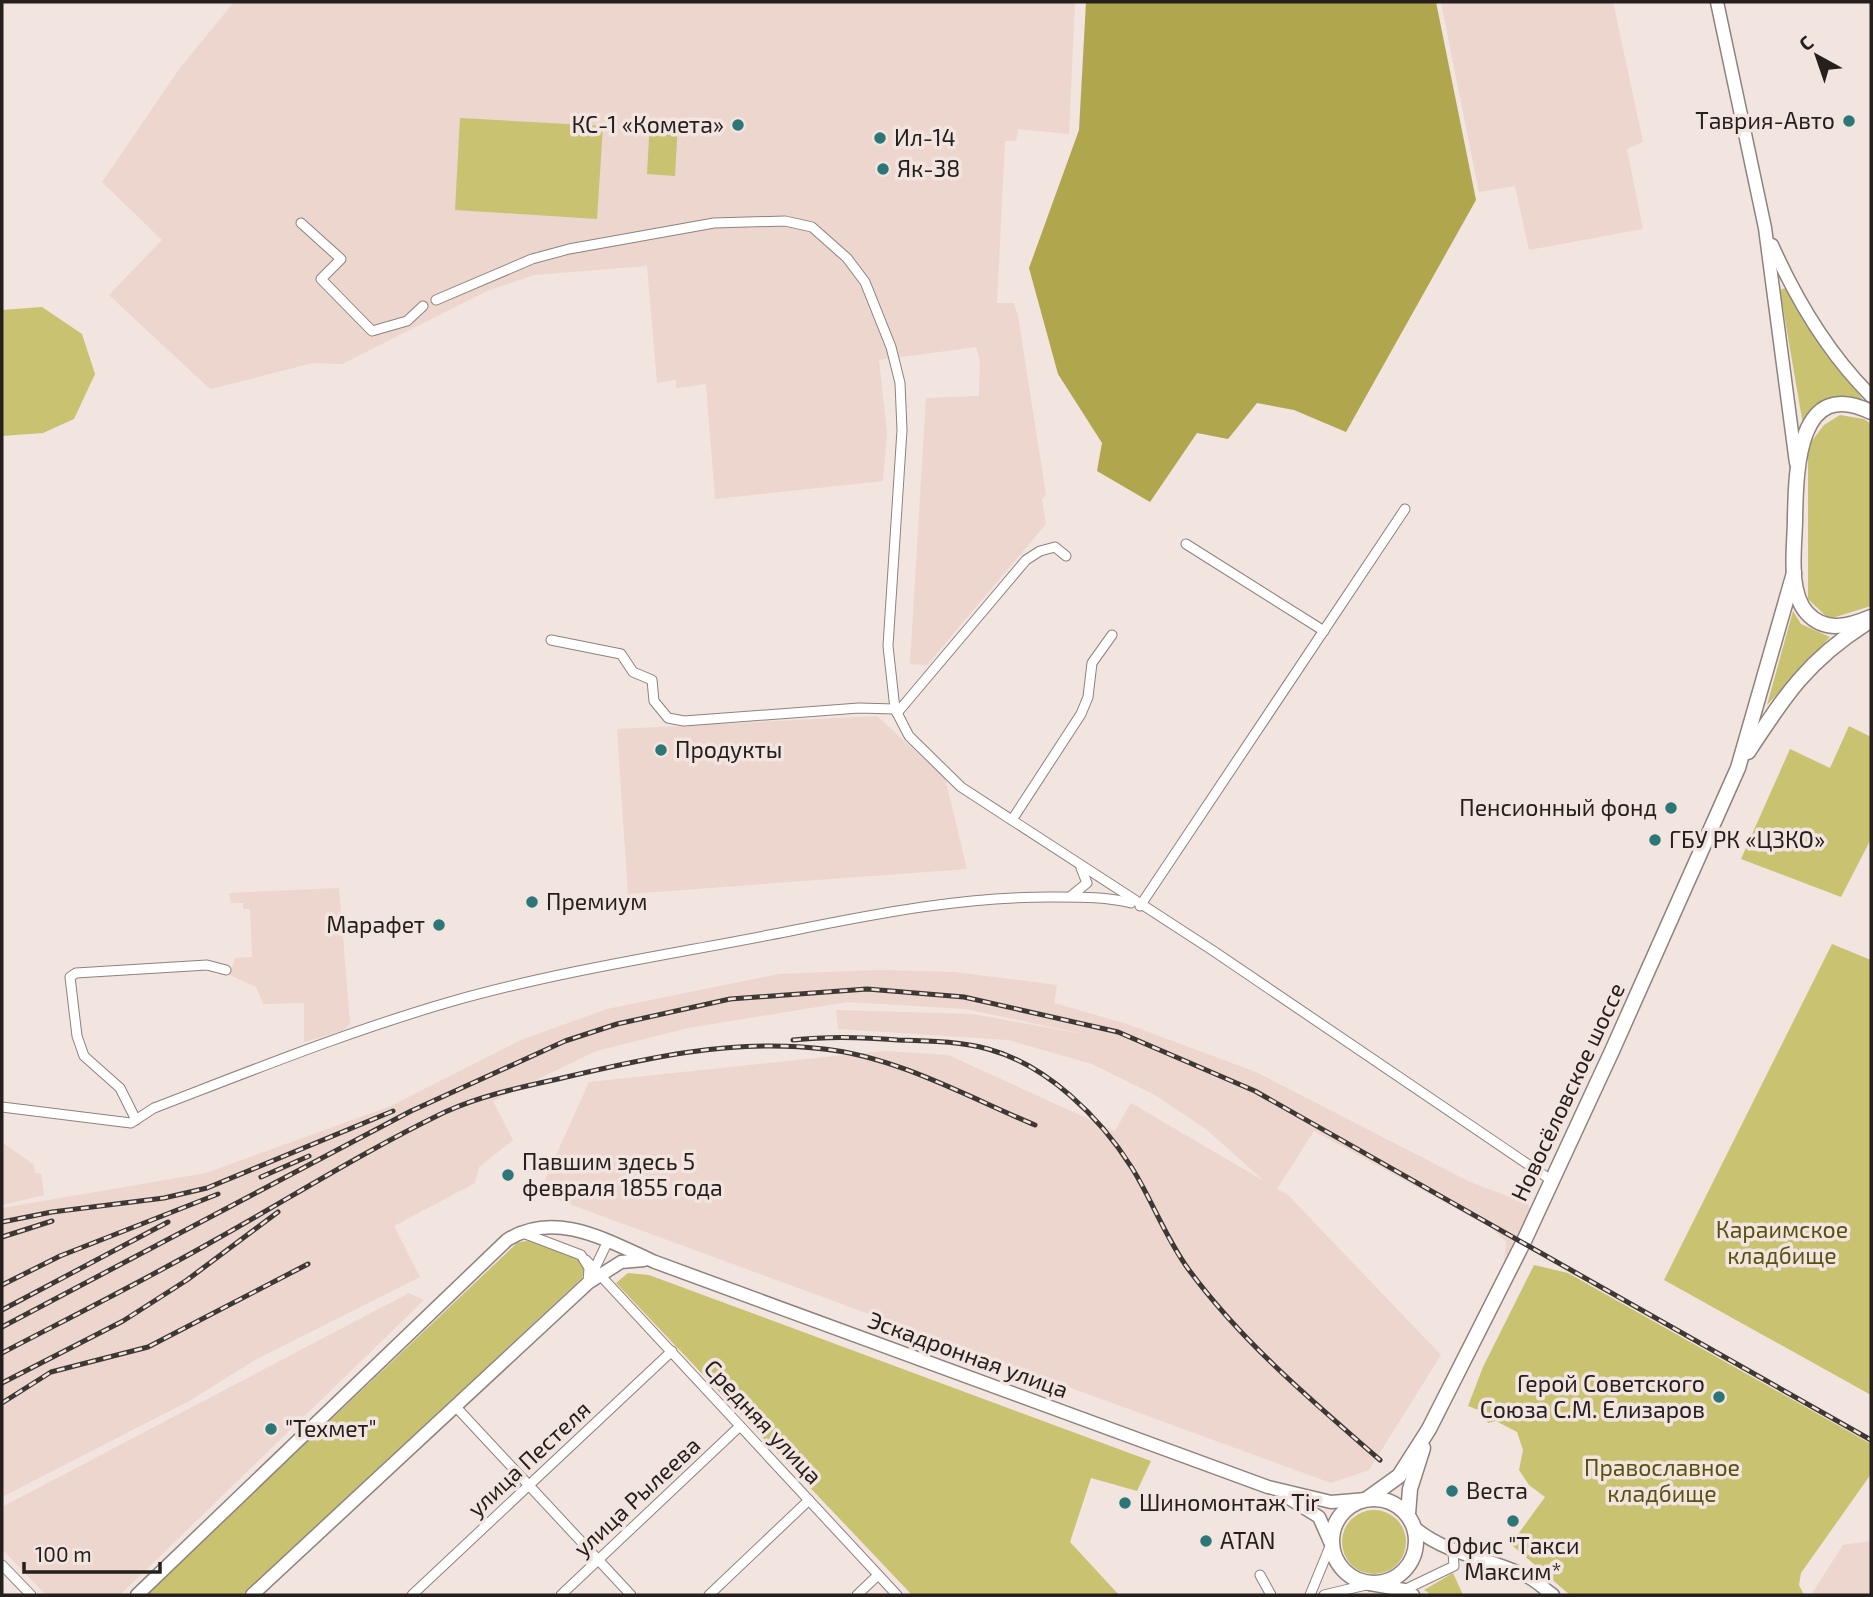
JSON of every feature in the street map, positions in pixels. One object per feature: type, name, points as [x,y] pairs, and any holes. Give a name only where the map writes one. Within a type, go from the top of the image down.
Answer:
[{"type":"main road","points":[[1717,2],[1765,228],[1797,465]]},
{"type":"main road","points":[[1765,228],[1786,278],[1832,349],[1871,396]]},
{"type":"main road","points":[[1871,412],[1847,404],[1831,407],[1818,414],[1801,442],[1797,465],[1794,573],[1801,605],[1817,622],[1838,627],[1871,619]]},
{"type":"main road","name":"Новосёловское шоссе","points":[[1738,768],[1794,573]]},
{"type":"main road","name":"Новосёловское шоссе","points":[[1367,1499],[1399,1476],[1429,1429],[1551,1180],[1738,768],[1787,691],[1830,649],[1871,619]]},
{"type":"main road","name":"Эскадронная улица","points":[[519,1232],[547,1225],[590,1234],[654,1262],[1268,1487]]},
{"type":"main road","points":[[137,1595],[507,1240],[519,1232]]},
{"type":"main road","points":[[252,1595],[598,1272],[631,1259],[654,1262]]},
{"type":"main road","name":"Новосёловское шоссе","points":[[1408,1514],[1410,1489],[1429,1429]]},
{"type":"main road","points":[[1268,1487],[1331,1502],[1367,1499],[1390,1501],[1408,1514],[1416,1529],[1434,1544],[1527,1576],[1553,1595]]},
{"type":"main road","points":[[1268,1487],[1312,1510],[1319,1517],[1333,1553],[1344,1572],[1357,1581],[1409,1593]]},
{"type":"main road","points":[[1331,1544],[1333,1529],[1340,1516],[1352,1505],[1367,1499]]},
{"type":"main road","points":[[1370,1584],[1385,1583],[1402,1574],[1416,1552],[1416,1529]]},
{"type":"street","points":[[436,300],[532,259],[714,223],[785,221],[812,227],[847,258],[871,293],[900,383],[901,439],[888,646],[896,711],[909,736],[961,787],[1140,906],[1212,950],[1551,1180]]},
{"type":"street","points":[[301,223],[341,259],[321,279],[372,331],[407,321],[423,306]]},
{"type":"street","points":[[1140,906],[1405,509]]},
{"type":"street","points":[[1186,544],[1324,631]]},
{"type":"street","points":[[896,711],[1026,560],[1040,551],[1055,547],[1066,556]]},
{"type":"street","points":[[1012,820],[1081,714],[1088,697],[1092,663],[1112,635]]},
{"type":"street","points":[[551,640],[621,654],[633,672],[652,680],[654,701],[668,718],[684,721],[859,708],[896,711]]},
{"type":"street","points":[[1069,897],[1087,883],[1086,874],[1077,862]]},
{"type":"street","points":[[2,1107],[131,1123],[154,1108],[283,1059],[461,999],[862,917],[953,902],[1069,897],[1122,901],[1140,906]]},
{"type":"street","points":[[135,1120],[120,1088],[84,1056],[77,1036],[70,977],[76,972],[207,965],[226,970]]},
{"type":"street","name":"Средняя улица","points":[[519,1232],[548,1241],[586,1260],[897,1595]]},
{"type":"street","points":[[598,1272],[608,1241]]},
{"type":"street","points":[[586,1260],[588,1283]]},
{"type":"street","name":"улица Пестеля","points":[[412,1595],[672,1351]]},
{"type":"street","points":[[456,1407],[631,1595]]},
{"type":"street","name":"улица Рылеева","points":[[561,1595],[740,1426]]},
{"type":"street","points":[[709,1595],[809,1500]]},
{"type":"street","points":[[1310,1595],[1331,1544]]},
{"type":"street","points":[[1409,1593],[1454,1566],[1453,1552]]},
{"type":"street","points":[[2,1565],[31,1595]]},
{"type":"street","points":[[857,1595],[878,1575]]},
{"type":"street","points":[[1261,1575],[1270,1595]]},
{"type":"street","points":[[1324,1595],[1370,1584]]},
{"type":"shaded area","points":[[234,2],[1075,2],[1069,134],[1018,129],[1016,141],[1005,141],[997,303],[1014,303],[1018,316],[1046,495],[1042,499],[1046,524],[927,665],[910,664],[926,398],[979,396],[980,361],[976,347],[879,360],[887,433],[883,481],[715,499],[706,384],[676,388],[676,380],[657,383],[647,266],[534,275],[487,291],[342,364],[313,363],[210,389],[109,295],[162,240],[102,182],[180,68]]},
{"type":"shaded area","points":[[1086,2],[1436,2],[1476,200],[1346,432],[1294,410],[1257,403],[1228,439],[1197,433],[1150,502],[1097,471],[1102,443],[1058,374],[1029,268],[1079,130]]},
{"type":"shaded area","points":[[1441,2],[1613,2],[1643,142],[1627,149],[1643,229],[1529,250],[1515,186],[1479,192]]},
{"type":"shaded area","points":[[877,716],[945,778],[967,869],[628,894],[617,729]]},
{"type":"shaded area","points":[[339,888],[350,1024],[342,1031],[304,1042],[304,1003],[263,1004],[256,987],[230,975],[235,958],[252,957],[250,909],[243,909],[243,903],[231,903],[229,893]]},
{"type":"shaded area","points":[[879,970],[954,972],[1057,985],[1054,1003],[1127,1024],[1256,1072],[1470,1182],[1528,1204],[1530,1213],[1504,1265],[1506,1242],[1492,1228],[1314,1131],[1277,1189],[1288,1195],[1441,1355],[1369,1470],[1331,1483],[539,1193],[589,1082],[884,1051],[948,1055],[1115,1131],[1131,1103],[1264,1181],[1206,1129],[1155,1095],[1092,1064],[1008,1040],[838,1029],[836,1010],[972,1014],[1089,1035],[966,1009],[847,1002],[688,1028],[596,1051],[493,1101],[513,1140],[479,1167],[475,1183],[394,1226],[420,1277],[255,1360],[191,1400],[2,1497],[2,1208],[206,1173],[391,1106],[521,1040],[607,1009],[779,974]]},
{"type":"shaded area","points":[[2,1142],[34,1165],[35,1173],[41,1174],[44,1195],[2,1205]]},
{"type":"shaded area","points":[[409,1293],[424,1300],[120,1595],[46,1595],[2,1549],[2,1507]]},
{"type":"shaded area","points":[[1871,1541],[1871,1595],[1811,1595],[1843,1545]]},
{"type":"green space","points":[[460,118],[603,126],[597,219],[455,210]]},
{"type":"green space","points":[[650,120],[678,121],[675,176],[647,174]]},
{"type":"green space","points":[[1785,288],[1865,403],[1840,399],[1803,425],[1780,290]]},
{"type":"green space","points":[[42,307],[82,334],[95,374],[74,419],[43,433],[2,436],[2,310]]},
{"type":"green space","points":[[1840,415],[1864,419],[1871,424],[1871,606],[1829,619],[1808,599],[1808,446],[1824,425]]},
{"type":"green space","points":[[1793,611],[1801,624],[1830,637],[1767,705]]},
{"type":"green space","points":[[1849,726],[1871,737],[1871,839],[1841,897],[1741,859],[1790,749],[1830,768]]},
{"type":"green space","name":"Караимское кладбище","points":[[1832,944],[1871,960],[1871,1395],[1664,1280]]},
{"type":"green space","points":[[530,1240],[579,1260],[584,1270],[582,1278],[242,1595],[146,1595],[517,1243]]},
{"type":"green space","name":"Православное кладбище","points":[[1534,1265],[1568,1273],[1871,1444],[1871,1474],[1801,1573],[1799,1585],[1804,1595],[1570,1595],[1507,1541],[1516,1537],[1545,1497],[1529,1485],[1519,1470],[1523,1450],[1517,1432],[1496,1421],[1488,1423],[1481,1411],[1468,1406],[1483,1367]]},
{"type":"green space","points":[[628,1273],[649,1275],[1151,1461],[1137,1491],[1091,1478],[1070,1542],[1119,1595],[912,1595],[616,1283]]},
{"type":"green space","points":[[1374,1510],[1392,1516],[1400,1524],[1406,1542],[1400,1560],[1392,1568],[1374,1574],[1356,1568],[1348,1560],[1342,1542],[1348,1524],[1356,1516]]},
{"type":"green space","points":[[1453,1573],[1463,1595],[1432,1595],[1424,1590]]},
{"type":"railway","points":[[2,1327],[411,1111],[565,1041],[617,1024],[730,999],[867,989],[964,997],[1118,1032],[1255,1091],[1871,1440]]},
{"type":"railway","points":[[793,1040],[859,1038],[966,1044],[1010,1057],[1051,1080],[1088,1112],[1119,1149],[1181,1258],[1210,1297],[1279,1370],[1380,1460]]},
{"type":"railway","points":[[2,1353],[162,1269],[445,1112],[501,1092],[624,1064],[690,1052],[756,1046],[790,1046],[851,1053],[905,1069],[1035,1125]]},
{"type":"railway","points":[[2,1222],[52,1212],[164,1198],[207,1188],[393,1111]]},
{"type":"railway","points":[[261,1177],[309,1156]]},
{"type":"railway","points":[[2,1285],[60,1256],[218,1194]]},
{"type":"railway","points":[[2,1383],[123,1321],[187,1280],[278,1212]]},
{"type":"railway","points":[[2,1237],[52,1221]]},
{"type":"railway","points":[[2,1310],[168,1222]]},
{"type":"railway","points":[[2,1403],[51,1372],[148,1347],[308,1264]]},
{"type":"place","name":"Таврия-Авто","points":[[1849,121]]},
{"type":"place","name":"КС-1 «Комета»","points":[[738,125]]},
{"type":"place","name":"Ил-14","points":[[880,138]]},
{"type":"place","name":"Як-38","points":[[883,169]]},
{"type":"place","name":"Продукты","points":[[661,750]]},
{"type":"place","name":"Пенсионный фонд","points":[[1671,808]]},
{"type":"place","name":"ГБУ РК «ЦЗКО»","points":[[1655,840]]},
{"type":"place","name":"Премиум","points":[[532,902]]},
{"type":"place","name":"Марафет","points":[[439,925]]},
{"type":"place","name":"Павшим здесь 5 февраля 1855 года","points":[[508,1175]]},
{"type":"place","name":"Герой Советского Союза С.М. Елизаров","points":[[1719,1397]]},
{"type":"place","name":"\"Техмет\"","points":[[271,1429]]},
{"type":"place","name":"Веста","points":[[1452,1491]]},
{"type":"place","name":"Шиномонтаж Tir","points":[[1125,1503]]},
{"type":"place","name":"Офис \"Такси Максим*","points":[[1513,1521]]},
{"type":"place","name":"ATAN","points":[[1206,1541]]}]
